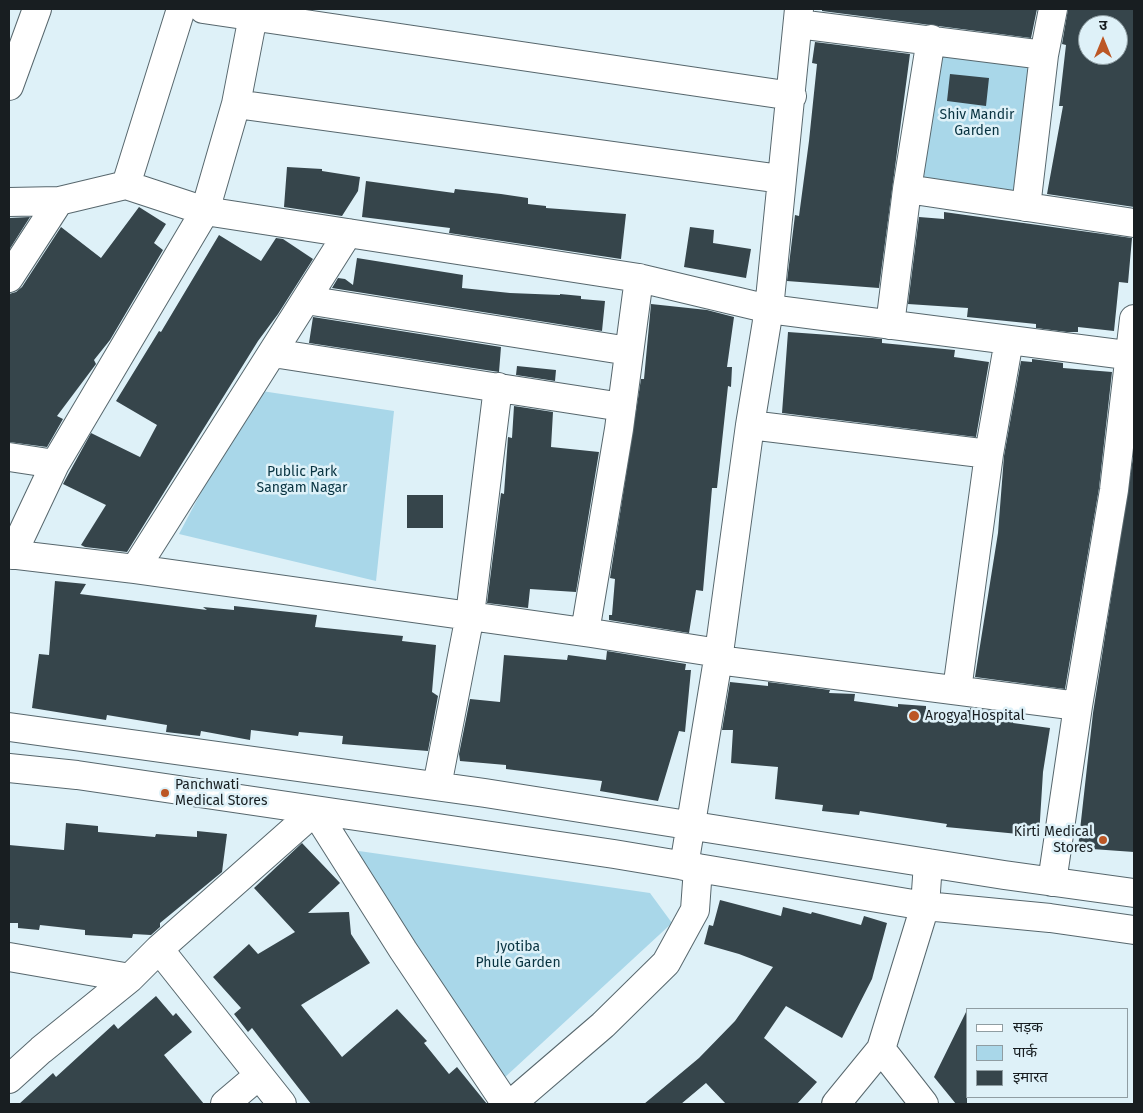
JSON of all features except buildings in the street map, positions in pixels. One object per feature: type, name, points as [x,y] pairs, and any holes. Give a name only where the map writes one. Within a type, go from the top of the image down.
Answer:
[{"type":"street","points":[[9,86],[37,9]]},
{"type":"street","points":[[126,186],[181,9]]},
{"type":"street","points":[[203,9],[253,16],[327,17],[792,96]]},
{"type":"street","points":[[1026,207],[1044,55],[1053,9]]},
{"type":"street","points":[[253,16],[236,104],[205,211],[54,464],[10,554],[135,569],[470,615],[585,632],[719,656],[1078,706]]},
{"type":"street","points":[[511,1104],[603,1025],[666,963],[695,910],[691,867],[691,825],[719,656],[750,425],[770,309],[781,179],[792,96],[798,16],[931,39],[1044,55]]},
{"type":"street","points":[[890,325],[907,189],[931,39]]},
{"type":"street","points":[[236,104],[781,179]]},
{"type":"street","points":[[9,202],[59,201],[126,186],[205,211],[639,278],[770,309],[1132,356]]},
{"type":"street","points":[[907,189],[1134,223]]},
{"type":"street","points":[[9,278],[59,201]]},
{"type":"street","points":[[135,569],[348,233]]},
{"type":"street","points":[[585,632],[622,407],[639,278]]},
{"type":"street","points":[[306,300],[629,351]]},
{"type":"street","points":[[1052,882],[1078,706],[1124,491],[1134,319]]},
{"type":"street","points":[[957,690],[989,454],[1009,340]]},
{"type":"street","points":[[273,353],[622,407]]},
{"type":"street","points":[[437,786],[470,615],[498,387]]},
{"type":"street","points":[[750,425],[989,454]]},
{"type":"street","points":[[9,457],[54,464]]},
{"type":"street","points":[[9,727],[437,786],[928,863],[1134,893]]},
{"type":"street","points":[[9,768],[77,775],[315,810],[691,867],[925,906],[1050,918],[1134,930]]},
{"type":"street","points":[[9,1079],[41,1050],[130,978],[159,949],[315,810]]},
{"type":"street","points":[[315,810],[403,950],[506,1104]]},
{"type":"street","points":[[836,1104],[881,1049],[925,906],[928,863]]},
{"type":"street","points":[[159,949],[282,1104]]},
{"type":"street","points":[[9,957],[130,978]]},
{"type":"street","points":[[881,1049],[924,1104]]},
{"type":"street","points":[[225,1104],[258,1076]]},
{"type":"green space","name":"Shiv Mandir Garden","points":[[932,48],[1040,63],[1022,197],[914,183]]},
{"type":"green space","name":"Public Park Sangam Nagar","points":[[255,390],[394,411],[376,581],[179,534]]},
{"type":"green space","name":"Jyotiba Phule Garden","points":[[352,850],[650,893],[672,923],[503,1079]]},
{"type":"place","name":"Arogya Hospital","points":[[914,716]]},
{"type":"place","name":"Panchwati Medical Stores","points":[[165,793]]},
{"type":"place","name":"Kirti Medical Stores","points":[[1103,840]]}]
